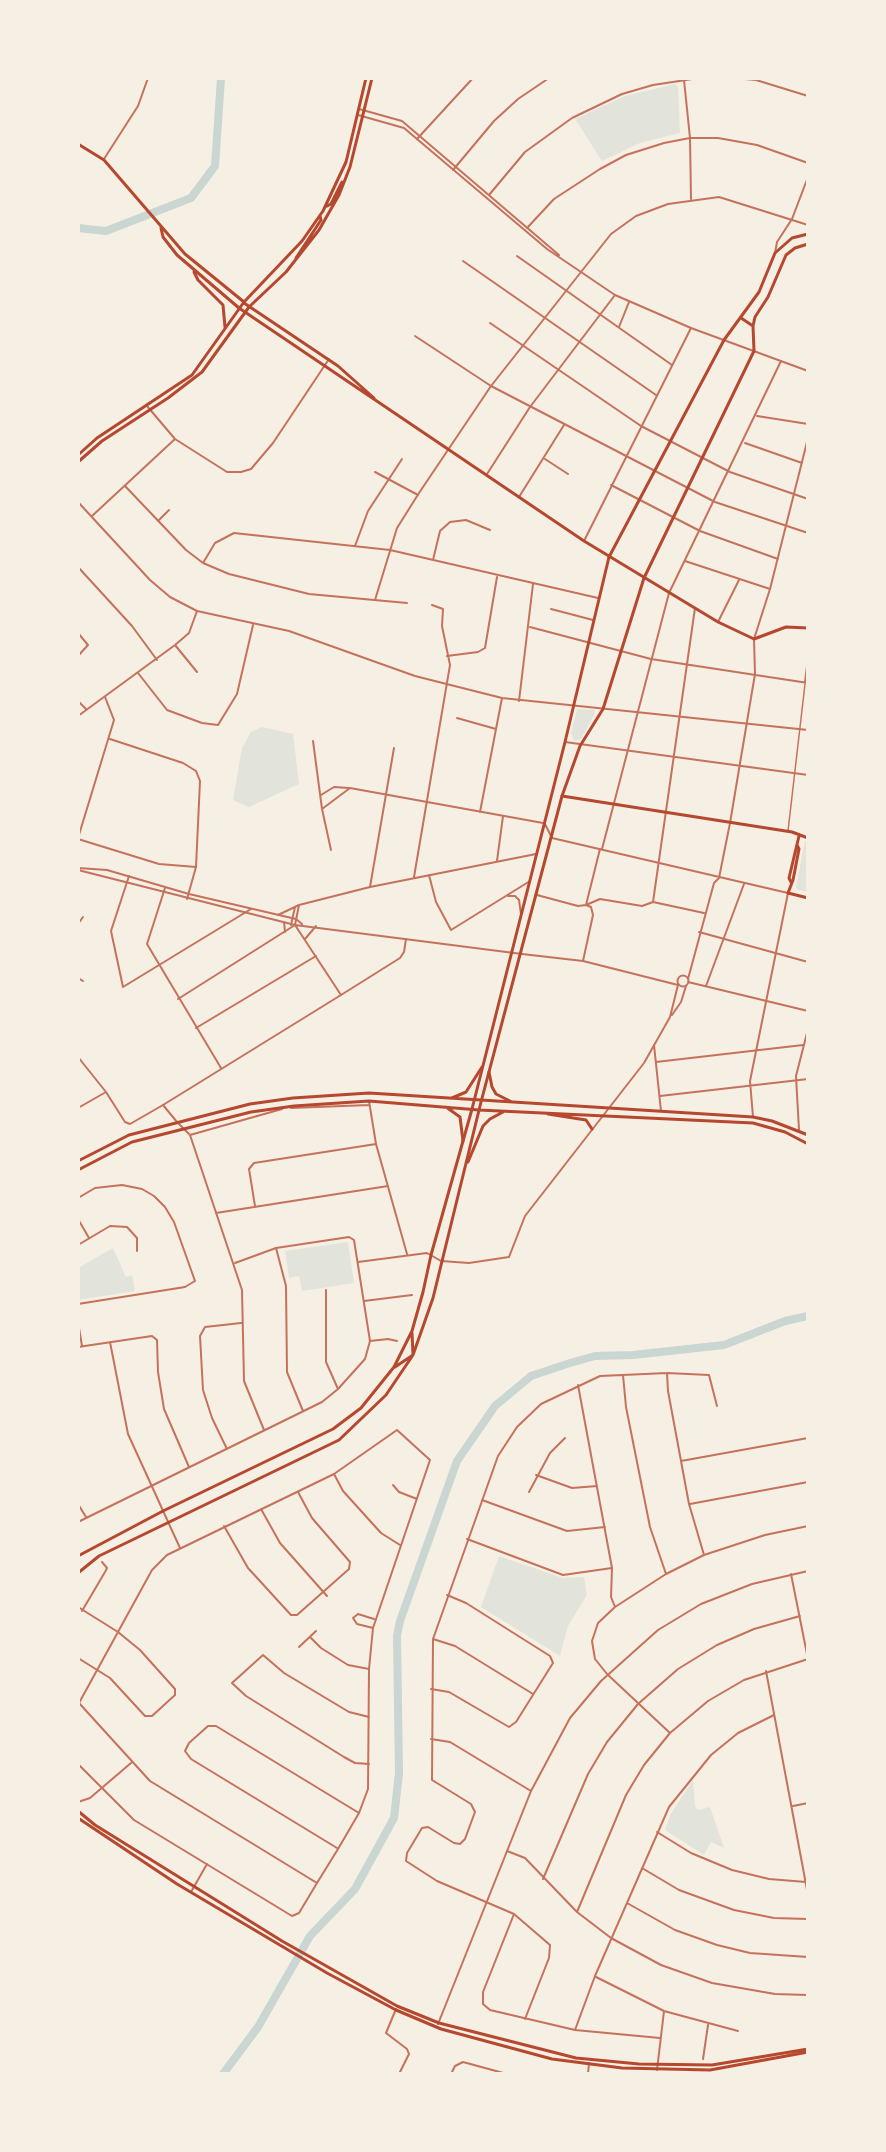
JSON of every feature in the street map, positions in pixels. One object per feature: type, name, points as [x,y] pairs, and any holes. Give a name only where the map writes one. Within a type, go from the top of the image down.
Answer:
[{"type":"main road","points":[[78,454],[97,438],[192,375],[239,308],[302,241],[320,216],[346,162],[366,78]]},
{"type":"main road","points":[[78,462],[102,441],[202,372],[249,307],[296,260],[319,230],[346,177],[364,117],[372,78]]},
{"type":"main road","points":[[78,144],[104,160],[195,263],[249,307],[356,380],[380,403]]},
{"type":"main road","points":[[325,207],[331,204],[346,177]]},
{"type":"main road","points":[[296,260],[296,255],[321,220],[320,216]]},
{"type":"main road","points":[[160,226],[163,237],[194,272],[239,308],[609,557],[718,622],[754,639],[786,627],[808,628]]},
{"type":"main road","points":[[78,1556],[163,1511],[333,1430],[361,1408],[390,1372],[412,1331],[472,1109],[510,953],[545,824],[610,549],[656,471],[724,340],[759,292],[775,253],[792,238],[808,234]]},
{"type":"main road","points":[[78,1573],[99,1556],[339,1440],[387,1395],[413,1355],[433,1298],[481,1102],[562,796],[580,746],[603,709],[644,578],[754,351],[753,326],[786,255],[795,248],[808,244]]},
{"type":"main road","points":[[194,272],[198,280],[223,305],[226,316],[225,329]]},
{"type":"main road","points":[[741,318],[753,326]]},
{"type":"main road","points":[[562,796],[612,806],[788,832],[808,838]]},
{"type":"main road","points":[[799,836],[789,878],[791,882],[788,893],[808,898]]},
{"type":"main road","points":[[448,1099],[466,1092],[483,1066]]},
{"type":"main road","points":[[489,1072],[496,1094],[514,1103]]},
{"type":"main road","points":[[78,1161],[129,1135],[250,1104],[293,1098],[369,1093],[481,1102],[753,1117],[799,1130],[808,1135]]},
{"type":"main road","points":[[411,1095],[411,1104]]},
{"type":"main road","points":[[78,1170],[132,1142],[184,1129],[273,1109],[369,1103],[753,1123],[785,1132],[808,1144]]},
{"type":"main road","points":[[535,1104],[536,1112]]},
{"type":"main road","points":[[445,1106],[460,1117],[463,1142]]},
{"type":"main road","points":[[603,1114],[635,1110]]},
{"type":"main road","points":[[468,1162],[483,1126],[490,1119],[506,1111]]},
{"type":"main road","points":[[536,1112],[586,1120],[592,1129]]},
{"type":"main road","points":[[412,1331],[413,1355]]},
{"type":"main road","points":[[390,1372],[413,1355]]},
{"type":"main road","points":[[78,1811],[95,1825],[281,1943]]},
{"type":"main road","points":[[78,1818],[191,1892],[397,2008],[438,2025],[552,2059],[589,2065],[657,2070],[716,2069],[808,2051]]},
{"type":"main road","points":[[438,2025],[590,2060],[657,2065],[711,2065],[808,2051]]},
{"type":"street","points":[[104,160],[138,106],[148,78]]},
{"type":"street","points":[[417,139],[473,78]]},
{"type":"street","points":[[453,170],[494,121],[518,99],[549,78]]},
{"type":"street","points":[[486,198],[525,152],[572,118],[622,94],[683,79],[699,78]]},
{"type":"street","points":[[734,78],[756,80],[808,96]]},
{"type":"street","points":[[683,79],[690,138],[691,200]]},
{"type":"street","points":[[359,109],[402,121],[490,194],[560,257]]},
{"type":"street","points":[[358,115],[398,125],[525,231],[615,295],[691,328],[808,371]]},
{"type":"street","points":[[525,231],[554,199],[600,169],[643,148],[690,138],[718,138],[758,145],[808,163]]},
{"type":"street","points":[[775,253],[777,242],[792,219],[808,177]]},
{"type":"street","points":[[375,600],[397,528],[417,495],[491,386],[565,290],[612,234],[636,216],[668,204],[719,197],[808,225]]},
{"type":"street","points":[[517,256],[672,364]]},
{"type":"street","points":[[463,261],[657,395]]},
{"type":"street","points":[[487,474],[530,407],[615,295]]},
{"type":"street","points":[[619,327],[629,302]]},
{"type":"street","points":[[490,323],[641,426],[730,472],[808,499]]},
{"type":"street","points":[[584,541],[691,328]]},
{"type":"street","points":[[415,336],[491,386],[688,488],[716,502],[808,533]]},
{"type":"street","points":[[147,406],[175,439],[227,472],[241,472],[251,469],[273,443],[328,360]]},
{"type":"street","points":[[586,905],[669,593],[716,502],[782,361]]},
{"type":"street","points":[[756,416],[808,424]]},
{"type":"street","points":[[519,496],[564,425]]},
{"type":"street","points":[[358,1262],[408,1254],[431,1255],[441,1261],[469,1263],[509,1257],[525,1216],[644,1063],[681,1002],[714,883],[719,878],[754,675],[754,639],[770,589],[808,438]]},
{"type":"street","points":[[92,516],[175,439]]},
{"type":"street","points":[[744,443],[802,463]]},
{"type":"street","points":[[355,546],[368,511],[402,459]]},
{"type":"street","points":[[544,459],[568,474]]},
{"type":"street","points":[[375,472],[417,495]]},
{"type":"street","points":[[611,485],[700,531],[778,559]]},
{"type":"street","points":[[125,486],[186,550],[203,563],[229,574],[309,594],[407,603]]},
{"type":"street","points":[[78,502],[150,580],[170,597],[197,611],[289,631],[415,676],[502,698],[808,730]]},
{"type":"street","points":[[158,521],[169,510]]},
{"type":"street","points":[[433,560],[440,531],[450,522],[466,520],[490,530]]},
{"type":"street","points":[[203,563],[215,543],[234,532],[390,550],[598,598]]},
{"type":"street","points":[[685,561],[770,589]]},
{"type":"street","points":[[78,567],[132,626],[157,660]]},
{"type":"street","points":[[447,656],[478,652],[485,648],[497,576]]},
{"type":"street","points":[[718,622],[739,580]]},
{"type":"street","points":[[519,700],[530,627],[533,584]]},
{"type":"street","points":[[414,877],[425,803],[448,683],[447,656],[442,626],[443,609],[432,605]]},
{"type":"street","points":[[653,902],[695,608]]},
{"type":"street","points":[[552,609],[593,620]]},
{"type":"street","points":[[78,716],[176,645],[189,633],[197,611]]},
{"type":"street","points":[[138,673],[167,710],[218,725],[237,694],[253,625]]},
{"type":"street","points":[[530,627],[651,659],[806,683]]},
{"type":"street","points":[[78,633],[88,645],[78,656]]},
{"type":"street","points":[[176,645],[197,672]]},
{"type":"street","points":[[788,832],[798,729],[808,658]]},
{"type":"street","points":[[105,697],[114,720],[78,838],[159,864],[196,867]]},
{"type":"street","points":[[480,812],[502,698]]},
{"type":"street","points":[[78,701],[86,709]]},
{"type":"street","points":[[457,718],[496,729]]},
{"type":"street","points":[[110,739],[183,763],[196,771],[200,781],[196,867],[187,899]]},
{"type":"street","points":[[313,741],[322,809],[332,850]]},
{"type":"street","points":[[565,742],[580,746],[808,775]]},
{"type":"street","points":[[370,887],[394,748]]},
{"type":"street","points":[[321,795],[334,788],[350,788],[545,824],[552,838],[788,893],[750,1085],[753,1117]]},
{"type":"street","points":[[322,809],[350,788]]},
{"type":"street","points":[[496,861],[502,816]]},
{"type":"street","points":[[278,915],[299,905],[370,887],[536,854]]},
{"type":"street","points":[[78,869],[107,870],[165,888],[295,919],[302,924]]},
{"type":"street","points":[[78,869],[293,926],[305,939],[341,995]]},
{"type":"street","points":[[429,874],[436,902],[451,930],[530,881]]},
{"type":"street","points":[[129,876],[111,931],[120,982],[123,987],[251,909]]},
{"type":"street","points":[[706,986],[744,884]]},
{"type":"street","points":[[165,888],[147,945],[221,1068]]},
{"type":"street","points":[[537,895],[578,906],[604,898],[642,906],[653,902],[705,913]]},
{"type":"street","points":[[502,897],[515,896],[519,900],[521,914]]},
{"type":"street","points":[[293,926],[299,905]]},
{"type":"street","points":[[584,962],[593,915],[591,907],[586,905]]},
{"type":"street","points":[[295,907],[295,919]]},
{"type":"street","points":[[78,924],[83,917]]},
{"type":"street","points":[[284,922],[285,932]]},
{"type":"street","points":[[178,999],[293,926],[302,924],[584,962],[686,986]]},
{"type":"street","points":[[305,939],[316,926]]},
{"type":"street","points":[[699,932],[808,962]]},
{"type":"street","points":[[78,1057],[106,1092],[125,1122],[130,1124],[400,958],[404,952],[406,938]]},
{"type":"street","points":[[196,1028],[316,956]]},
{"type":"street","points":[[671,982],[690,970]]},
{"type":"street","points":[[681,976],[688,981],[706,986],[808,1011]]},
{"type":"street","points":[[78,978],[83,981]]},
{"type":"street","points":[[670,1017],[678,978]]},
{"type":"street","points":[[799,1130],[795,1080],[808,1029]]},
{"type":"street","points":[[654,1045],[661,1111]]},
{"type":"street","points":[[656,1062],[803,1045]]},
{"type":"street","points":[[660,1096],[808,1079]]},
{"type":"street","points":[[78,1108],[106,1092]]},
{"type":"street","points":[[190,1135],[285,1108],[369,1103],[376,1144],[408,1254]]},
{"type":"street","points":[[163,1105],[190,1135],[235,1263],[242,1290],[244,1381],[264,1430]]},
{"type":"street","points":[[255,1206],[249,1169],[254,1163],[376,1144]]},
{"type":"street","points":[[78,1198],[95,1188],[122,1185],[142,1189],[154,1197],[165,1207],[174,1222],[195,1281],[185,1287],[78,1304]]},
{"type":"street","points":[[216,1214],[388,1186]]},
{"type":"street","points":[[78,1220],[89,1238]]},
{"type":"street","points":[[78,1245],[110,1226],[127,1227],[136,1238],[137,1251]]},
{"type":"street","points":[[78,1522],[303,1411],[338,1389],[365,1359],[370,1341],[354,1240],[349,1237],[276,1248],[235,1263]]},
{"type":"street","points":[[276,1248],[286,1286],[287,1372],[303,1411]]},
{"type":"street","points":[[326,1290],[326,1362],[338,1389]]},
{"type":"street","points":[[364,1301],[412,1295]]},
{"type":"street","points":[[78,1322],[80,1346],[153,1336],[157,1340],[158,1372],[164,1409],[189,1467]]},
{"type":"street","points":[[226,1449],[203,1390],[200,1336],[205,1327],[242,1323]]},
{"type":"street","points":[[370,1341],[388,1339],[397,1341]]},
{"type":"street","points":[[110,1342],[128,1434],[180,1548]]},
{"type":"street","points":[[667,1373],[689,1504],[704,1555]]},
{"type":"street","points":[[525,2019],[549,1958],[550,1945],[514,1914],[437,1881],[406,1861],[407,1853],[422,1828],[428,1827],[454,1843],[460,1844],[475,1812],[471,1804],[432,1780],[433,1639],[498,1456],[517,1427],[541,1404],[600,1376],[667,1373],[709,1375],[717,1406]]},
{"type":"street","points":[[623,1374],[626,1407],[650,1527],[666,1574]]},
{"type":"street","points":[[578,1385],[612,1568],[611,1597],[615,1607]]},
{"type":"street","points":[[78,1764],[134,1820],[292,1916],[298,1913],[317,1883],[338,1849],[359,1813],[368,1789],[369,1669],[373,1628],[430,1460],[397,1430],[334,1473],[167,1555],[152,1570],[79,1703],[150,1781],[317,1883]]},
{"type":"street","points":[[529,1492],[536,1475],[550,1453],[565,1438]]},
{"type":"street","points":[[681,1461],[808,1438]]},
{"type":"street","points":[[334,1473],[343,1491],[381,1533],[400,1545]]},
{"type":"street","points":[[536,1475],[572,1488],[597,1486]]},
{"type":"street","points":[[689,1504],[808,1482]]},
{"type":"street","points":[[393,1485],[399,1492],[417,1499]]},
{"type":"street","points":[[224,1526],[248,1568],[291,1615],[297,1615],[349,1569],[350,1562],[312,1518],[297,1491]]},
{"type":"street","points":[[482,1500],[567,1531],[576,1532],[605,1527]]},
{"type":"street","points":[[78,1504],[86,1517]]},
{"type":"street","points":[[261,1509],[280,1543],[327,1596]]},
{"type":"street","points":[[670,1733],[607,1674],[595,1659],[592,1641],[598,1623],[615,1607],[666,1574],[704,1555],[765,1535],[808,1526]]},
{"type":"street","points":[[467,1539],[563,1575],[612,1568]]},
{"type":"street","points":[[82,1611],[107,1568],[102,1562]]},
{"type":"street","points":[[438,2025],[531,1791],[570,1718],[607,1674],[658,1630],[701,1604],[752,1584],[808,1571]]},
{"type":"street","points":[[577,1912],[626,1795],[644,1765],[670,1733],[708,1701],[744,1680],[808,1659],[792,1574]]},
{"type":"street","points":[[431,1689],[449,1692],[509,1727],[516,1722],[553,1663],[550,1656],[466,1603],[447,1595]]},
{"type":"street","points":[[78,1607],[140,1650],[175,1689],[175,1695],[152,1716],[146,1716],[110,1678],[78,1658]]},
{"type":"street","points":[[373,1628],[357,1624],[353,1618],[358,1614],[375,1619]]},
{"type":"street","points":[[543,1879],[588,1774],[607,1742],[638,1704],[678,1669],[717,1645],[754,1629],[800,1616]]},
{"type":"street","points":[[299,1647],[316,1631]]},
{"type":"street","points":[[310,1637],[321,1648],[348,1665],[369,1669]]},
{"type":"street","points":[[433,1639],[455,1646],[533,1694]]},
{"type":"street","points":[[369,1717],[349,1712],[284,1672],[263,1655],[232,1683],[246,1696],[344,1757],[355,1763],[370,1764]]},
{"type":"street","points":[[766,1671],[808,1894]]},
{"type":"street","points":[[574,2030],[657,1831],[684,1785],[711,1755],[738,1733],[774,1715]]},
{"type":"street","points":[[338,1849],[191,1758],[185,1751],[208,1726],[216,1726],[359,1813]]},
{"type":"street","points":[[431,1739],[450,1742],[531,1791]]},
{"type":"street","points":[[78,1802],[90,1798],[132,1762]]},
{"type":"street","points":[[792,1806],[808,1803]]},
{"type":"street","points":[[657,1831],[691,1853],[732,1870],[770,1879],[806,1882]]},
{"type":"street","points":[[507,1851],[525,1858],[577,1912],[613,1938],[661,1965],[712,1983],[775,1994],[808,1995]]},
{"type":"street","points":[[191,1892],[207,1864]]},
{"type":"street","points":[[642,1868],[679,1890],[734,1910],[774,1918],[808,1919]]},
{"type":"street","points":[[627,1903],[675,1930],[717,1945],[750,1953],[808,1957]]},
{"type":"street","points":[[514,1914],[483,1992],[483,2004],[490,2010],[574,2030],[660,2038]]},
{"type":"street","points":[[595,1976],[664,2011],[708,2025],[738,2031]]},
{"type":"street","points":[[397,2008],[386,2033],[407,2049],[409,2054],[399,2074]]},
{"type":"street","points":[[657,2070],[664,2011]]},
{"type":"street","points":[[703,2059],[708,2025]]},
{"type":"street","points":[[588,2074],[590,2060]]},
{"type":"street","points":[[451,2074],[455,2066],[464,2062],[507,2074]]},
{"type":"street","points":[[275,2074],[281,2074]]},
{"type":"shaded area","points":[[675,84],[678,87],[680,133],[640,143],[602,161],[575,119],[625,96]]},
{"type":"shaded area","points":[[577,709],[594,710],[595,713],[581,739],[574,741],[571,733]]},
{"type":"shaded area","points":[[262,727],[293,734],[299,784],[249,807],[233,800],[242,748],[251,732]]},
{"type":"shaded area","points":[[805,841],[808,841],[808,892],[798,890],[796,887]]},
{"type":"shaded area","points":[[348,1242],[354,1283],[302,1291],[299,1276],[289,1278],[285,1251]]},
{"type":"shaded area","points":[[113,1248],[126,1277],[132,1275],[135,1291],[78,1300],[78,1268]]},
{"type":"shaded area","points":[[499,1556],[563,1578],[584,1577],[587,1595],[568,1626],[560,1656],[481,1607]]},
{"type":"shaded area","points":[[693,1780],[695,1806],[698,1810],[710,1807],[724,1848],[711,1842],[704,1855],[665,1830],[670,1815]]},
{"type":"waterway","points":[[78,228],[106,231],[191,198],[215,166],[221,78]]},
{"type":"waterway","points":[[223,2074],[258,2027],[310,1936],[355,1889],[394,1818],[399,1773],[397,1636],[400,1621],[457,1461],[495,1406],[531,1376],[570,1363],[595,1356],[633,1355],[724,1345],[785,1321],[808,1316]]}]
